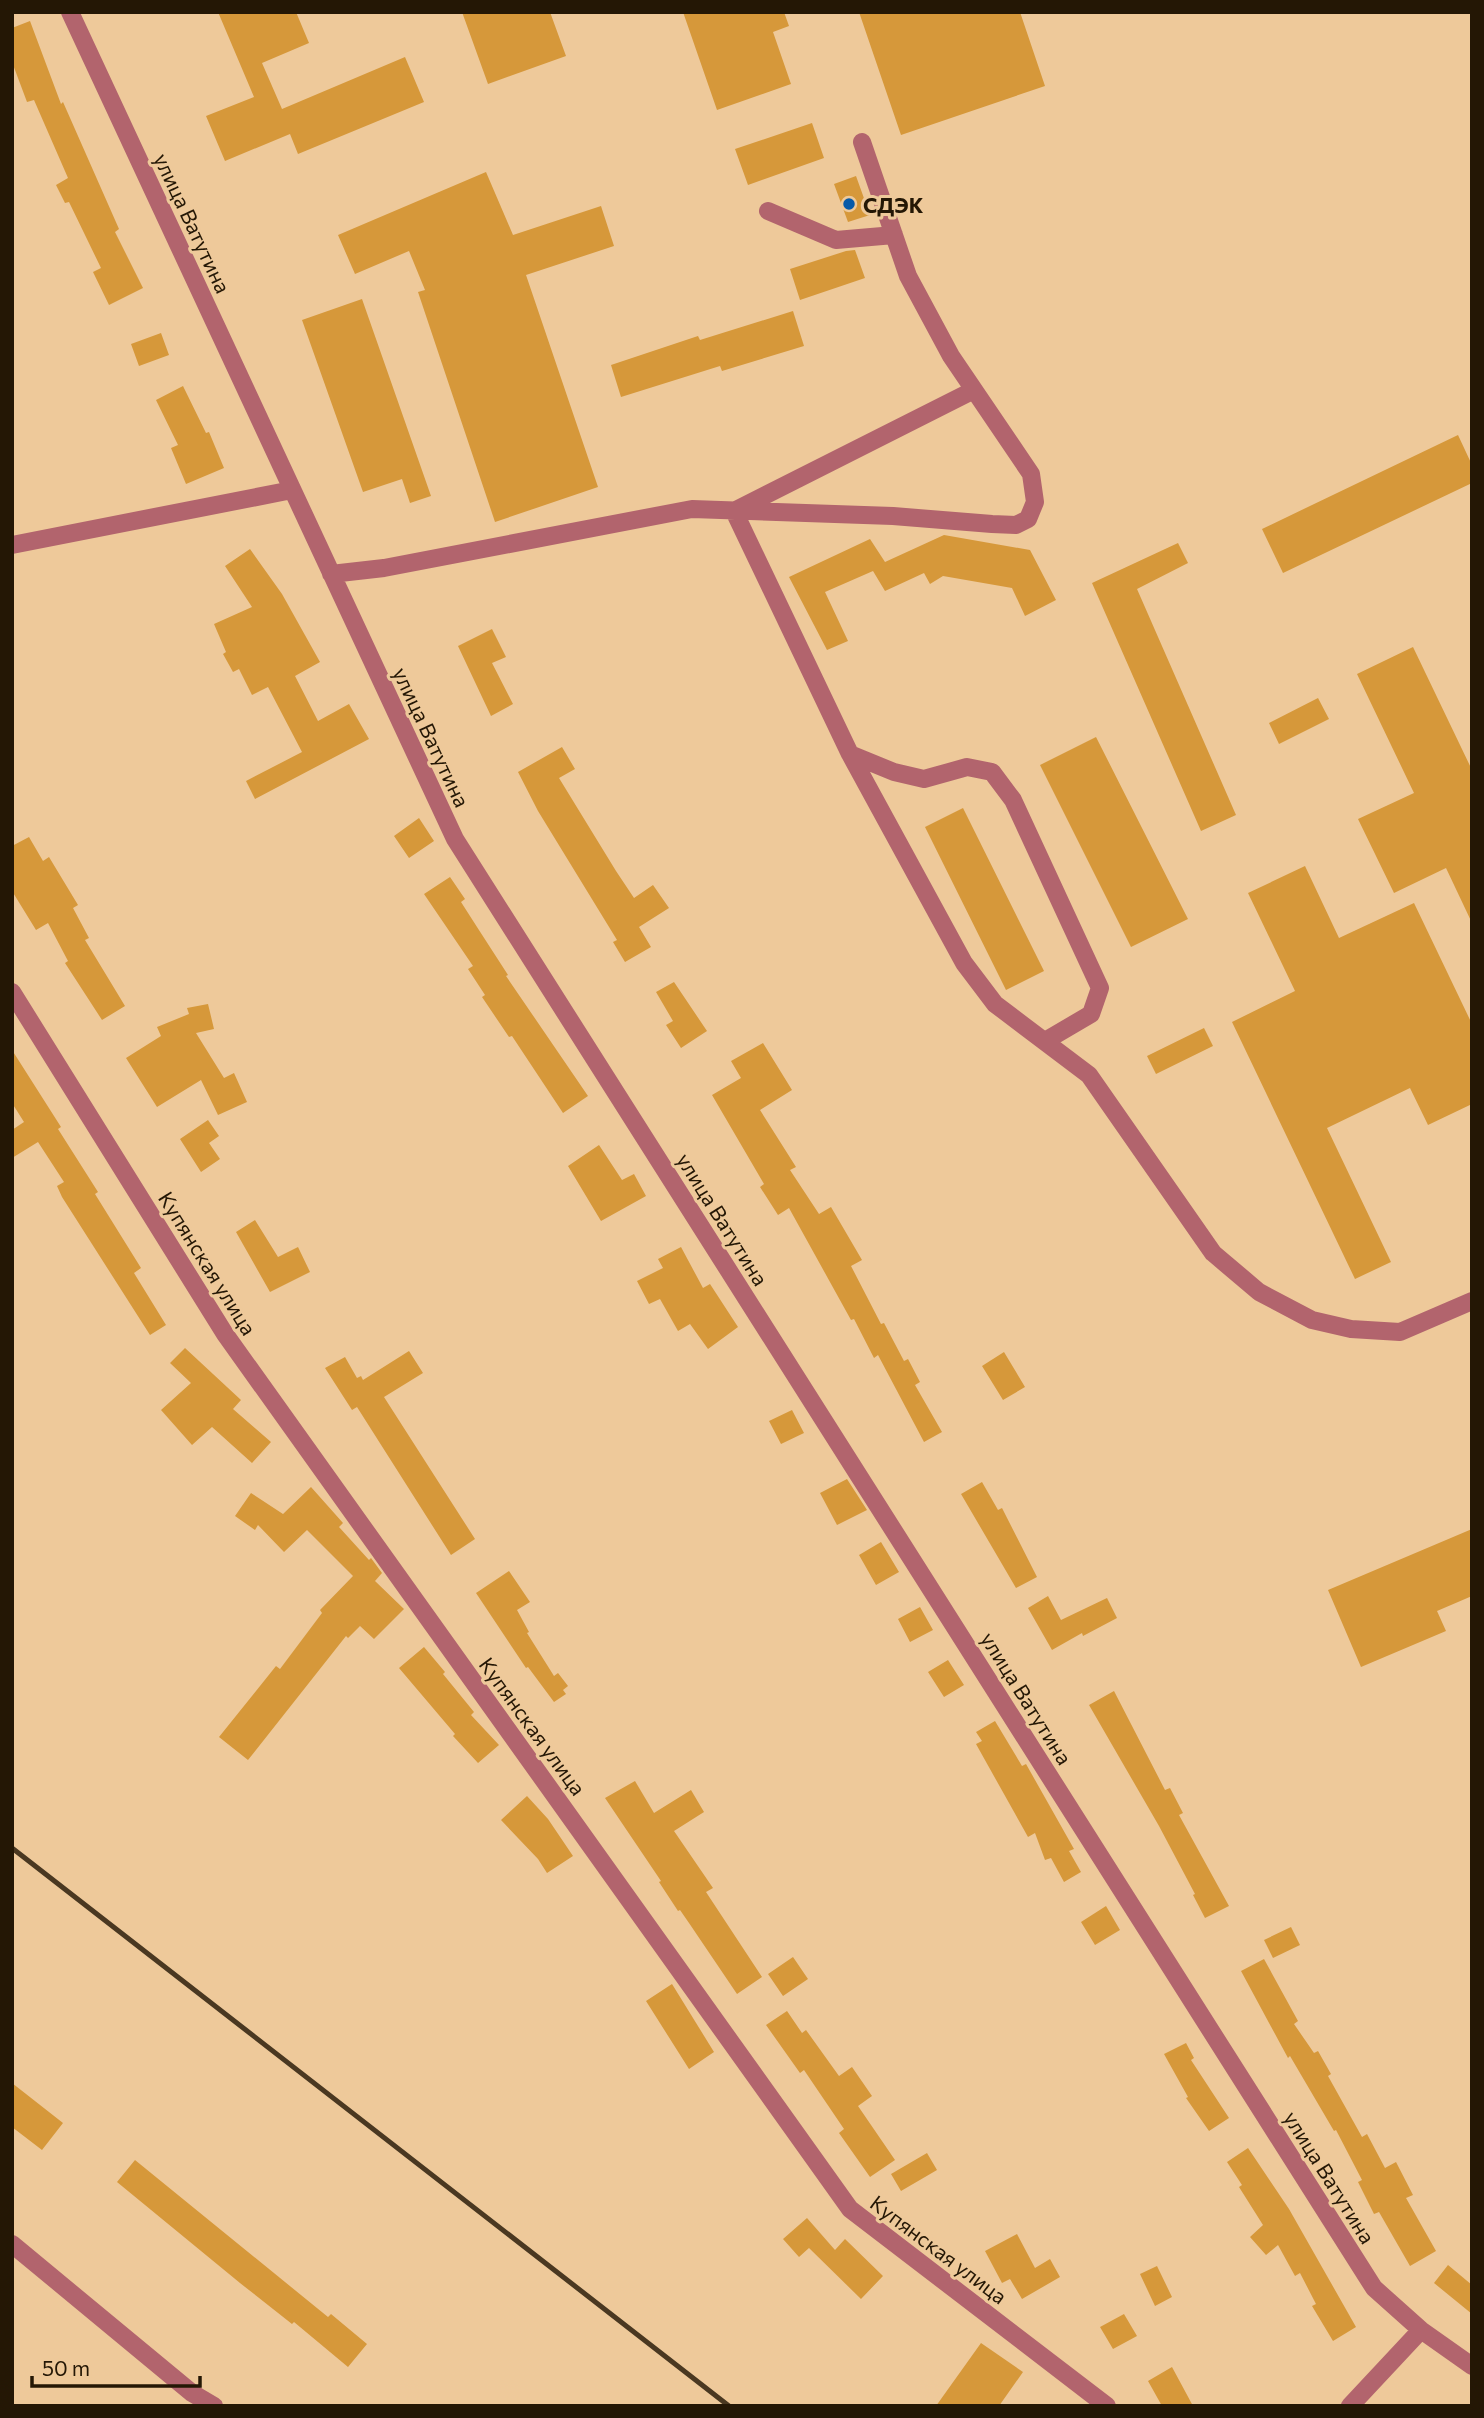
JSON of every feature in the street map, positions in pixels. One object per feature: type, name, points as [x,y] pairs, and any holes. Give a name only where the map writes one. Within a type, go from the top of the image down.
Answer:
[{"type":"street","name":"улица Ватутина","points":[[70,12],[455,839],[1374,2288],[1421,2330],[1472,2366]]},
{"type":"street","points":[[331,574],[383,568],[692,509],[893,516],[1016,525],[1028,519],[1035,502],[1031,474],[951,356],[908,276],[862,142]]},
{"type":"street","points":[[768,211],[836,240],[894,235]]},
{"type":"street","points":[[734,511],[974,390]]},
{"type":"street","points":[[12,545],[292,491]]},
{"type":"street","points":[[734,511],[850,754],[964,963],[995,1003],[1089,1075],[1213,1253],[1259,1292],[1312,1321],[1351,1329],[1400,1332],[1472,1301]]},
{"type":"street","points":[[850,754],[894,772],[924,779],[967,767],[992,772],[1013,800],[1100,988],[1091,1014],[1045,1041]]},
{"type":"street","name":"Купянская улица","points":[[12,992],[225,1334],[850,2209],[1107,2406]]},
{"type":"street","points":[[12,2244],[192,2393],[214,2406]]},
{"type":"street","points":[[1350,2406],[1421,2330]]},
{"type":"building","points":[[218,12],[296,12],[309,43],[262,63],[282,109],[405,57],[424,102],[298,154],[290,134],[225,161],[206,116],[254,97]]},
{"type":"building","points":[[462,12],[550,12],[566,56],[488,84]]},
{"type":"building","points":[[683,12],[784,12],[789,26],[773,32],[791,84],[717,110]]},
{"type":"building","points":[[859,12],[1020,12],[1045,86],[901,135]]},
{"type":"building","points":[[30,21],[61,104],[63,102],[119,229],[115,232],[143,288],[109,305],[93,272],[101,268],[69,202],[65,203],[56,185],[68,178],[34,100],[27,102],[12,62],[12,28]]},
{"type":"building","points":[[812,123],[824,158],[748,185],[735,149]]},
{"type":"building","points":[[486,172],[513,235],[601,206],[614,246],[526,275],[598,487],[495,522],[418,292],[425,290],[409,251],[355,274],[338,235]]},
{"type":"building","points":[[856,176],[870,215],[848,222],[834,184]]},
{"type":"building","points":[[855,250],[865,278],[800,300],[790,269]]},
{"type":"building","points":[[362,299],[431,496],[410,503],[402,479],[363,492],[302,320]]},
{"type":"building","points":[[793,311],[804,346],[722,371],[720,366],[621,397],[611,365],[698,336],[700,340]]},
{"type":"building","points":[[161,333],[169,355],[139,366],[131,344]]},
{"type":"building","points":[[183,386],[206,433],[209,432],[224,468],[186,484],[171,448],[178,445],[156,400]]},
{"type":"building","points":[[1458,435],[1472,465],[1472,483],[1283,573],[1262,529]]},
{"type":"building","points":[[944,535],[1030,550],[1056,600],[1025,616],[1012,588],[943,576],[930,584],[924,573],[885,591],[873,571],[825,592],[848,641],[827,650],[789,577],[870,539],[885,562]]},
{"type":"building","points":[[1178,543],[1188,563],[1137,589],[1236,815],[1201,831],[1092,583]]},
{"type":"building","points":[[250,549],[282,594],[320,662],[295,676],[318,721],[349,704],[369,739],[255,799],[246,781],[302,752],[268,687],[252,695],[239,669],[233,672],[223,654],[226,652],[214,624],[252,607],[225,566]]},
{"type":"building","points":[[492,629],[506,657],[492,663],[513,704],[491,716],[458,646]]},
{"type":"building","points":[[1413,647],[1472,770],[1472,923],[1446,868],[1394,893],[1358,819],[1414,793],[1357,674]]},
{"type":"building","points":[[1318,698],[1329,719],[1279,744],[1269,723]]},
{"type":"building","points":[[1096,737],[1188,919],[1131,947],[1040,765]]},
{"type":"building","points":[[562,747],[575,769],[559,778],[616,871],[634,898],[653,885],[669,908],[639,927],[651,947],[625,962],[613,942],[617,940],[538,811],[518,772]]},
{"type":"building","points":[[963,808],[1044,971],[1006,990],[925,827]]},
{"type":"building","points":[[419,818],[434,841],[409,858],[394,836]]},
{"type":"building","points":[[29,837],[43,861],[49,857],[78,905],[73,908],[89,938],[85,940],[125,1006],[102,1020],[65,963],[68,961],[48,923],[36,930],[12,891],[12,846]]},
{"type":"building","points":[[1305,866],[1339,938],[1414,903],[1472,1024],[1472,1104],[1428,1125],[1410,1088],[1327,1128],[1391,1262],[1355,1279],[1232,1022],[1295,991],[1248,893]]},
{"type":"building","points":[[450,877],[465,899],[461,902],[508,975],[506,976],[588,1096],[563,1113],[512,1036],[509,1037],[482,997],[485,995],[468,969],[473,966],[424,894]]},
{"type":"building","points":[[674,982],[707,1031],[681,1048],[666,1025],[673,1021],[656,992]]},
{"type":"building","points":[[208,1004],[214,1029],[196,1033],[224,1078],[234,1073],[247,1102],[218,1115],[201,1080],[157,1107],[126,1058],[161,1036],[157,1027],[189,1014],[187,1008]]},
{"type":"building","points":[[1204,1028],[1213,1046],[1156,1074],[1147,1056]]},
{"type":"building","points":[[763,1043],[792,1090],[760,1110],[796,1167],[790,1170],[819,1214],[831,1207],[862,1260],[851,1266],[881,1324],[884,1323],[904,1361],[908,1359],[920,1382],[915,1385],[942,1432],[924,1442],[878,1355],[874,1358],[789,1208],[778,1215],[760,1187],[764,1184],[712,1095],[741,1078],[731,1061]]},
{"type":"building","points":[[12,1050],[61,1127],[58,1129],[141,1268],[134,1273],[166,1325],[150,1335],[62,1197],[57,1186],[64,1182],[38,1142],[12,1158],[12,1130],[24,1122],[12,1103]]},
{"type":"building","points":[[208,1120],[219,1136],[209,1143],[220,1159],[201,1172],[180,1139]]},
{"type":"building","points":[[599,1145],[622,1180],[634,1174],[646,1196],[601,1221],[568,1166]]},
{"type":"building","points":[[255,1220],[278,1257],[298,1247],[310,1272],[270,1292],[236,1232]]},
{"type":"building","points":[[681,1247],[703,1288],[710,1284],[738,1327],[708,1349],[690,1324],[678,1331],[660,1299],[649,1304],[637,1281],[663,1268],[658,1259]]},
{"type":"building","points":[[185,1348],[241,1400],[233,1409],[271,1442],[252,1463],[212,1427],[192,1445],[161,1410],[191,1383],[170,1363]]},
{"type":"building","points":[[409,1351],[423,1373],[384,1397],[475,1539],[451,1555],[357,1407],[352,1410],[325,1368],[345,1357],[357,1378],[361,1376],[363,1380]]},
{"type":"building","points":[[1004,1352],[1025,1387],[1003,1400],[982,1366]]},
{"type":"building","points":[[792,1410],[804,1433],[781,1444],[769,1421]]},
{"type":"building","points":[[847,1479],[867,1510],[837,1525],[820,1493]]},
{"type":"building","points":[[982,1482],[998,1510],[1002,1508],[1037,1577],[1016,1588],[961,1494]]},
{"type":"building","points":[[311,1487],[343,1523],[339,1527],[369,1560],[371,1558],[382,1573],[375,1581],[404,1609],[374,1639],[360,1626],[348,1638],[346,1636],[248,1760],[219,1737],[276,1666],[280,1669],[322,1613],[320,1610],[353,1576],[307,1530],[284,1552],[258,1525],[255,1530],[235,1516],[251,1493],[283,1514]]},
{"type":"building","points":[[1472,1529],[1472,1596],[1437,1611],[1446,1631],[1361,1667],[1328,1590]]},
{"type":"building","points":[[881,1542],[899,1572],[876,1585],[859,1555]]},
{"type":"building","points":[[509,1571],[530,1602],[517,1610],[529,1632],[527,1633],[554,1676],[558,1673],[568,1686],[563,1690],[566,1694],[554,1702],[528,1667],[526,1668],[476,1593]]},
{"type":"building","points":[[1048,1596],[1061,1620],[1107,1598],[1117,1618],[1052,1650],[1028,1608]]},
{"type":"building","points":[[920,1607],[933,1630],[910,1642],[898,1619]]},
{"type":"building","points":[[424,1647],[474,1712],[471,1715],[499,1745],[478,1763],[399,1668]]},
{"type":"building","points":[[948,1660],[964,1685],[944,1697],[928,1672]]},
{"type":"building","points":[[1114,1691],[1165,1790],[1170,1788],[1183,1813],[1179,1815],[1229,1906],[1205,1918],[1159,1826],[1089,1705]]},
{"type":"building","points":[[995,1721],[1022,1766],[1026,1764],[1074,1849],[1069,1851],[1081,1872],[1064,1882],[1051,1858],[1045,1860],[1035,1833],[1028,1837],[976,1744],[982,1741],[976,1732]]},
{"type":"building","points":[[635,1781],[654,1813],[691,1790],[704,1812],[674,1831],[713,1888],[706,1892],[762,1977],[737,1994],[680,1910],[678,1911],[605,1798]]},
{"type":"building","points":[[527,1796],[548,1819],[573,1856],[547,1873],[538,1859],[501,1820]]},
{"type":"building","points":[[1106,1906],[1120,1930],[1095,1945],[1081,1922]]},
{"type":"building","points":[[1291,1927],[1300,1945],[1273,1958],[1264,1940]]},
{"type":"building","points":[[793,1957],[808,1979],[783,1996],[768,1974]]},
{"type":"building","points":[[1264,1959],[1298,2021],[1294,2024],[1314,2053],[1318,2051],[1331,2074],[1328,2076],[1362,2137],[1367,2134],[1385,2168],[1396,2162],[1413,2195],[1406,2198],[1436,2251],[1410,2266],[1379,2212],[1374,2214],[1358,2182],[1362,2180],[1336,2130],[1334,2131],[1290,2056],[1288,2058],[1241,1971]]},
{"type":"building","points":[[672,1984],[714,2052],[689,2069],[646,2001]]},
{"type":"building","points":[[787,2011],[802,2033],[806,2030],[839,2076],[852,2067],[872,2096],[858,2106],[895,2160],[870,2177],[839,2133],[844,2129],[804,2070],[800,2073],[766,2025]]},
{"type":"building","points":[[1186,2043],[1194,2058],[1191,2060],[1229,2118],[1209,2131],[1186,2098],[1188,2097],[1164,2054]]},
{"type":"building","points":[[12,2083],[63,2123],[42,2150],[12,2127]]},
{"type":"building","points":[[1248,2148],[1289,2209],[1356,2327],[1333,2341],[1312,2306],[1316,2304],[1300,2273],[1295,2276],[1278,2245],[1266,2255],[1250,2237],[1263,2225],[1227,2162]]},
{"type":"building","points":[[927,2153],[937,2170],[901,2191],[891,2174]]},
{"type":"building","points":[[135,2160],[328,2317],[331,2314],[367,2344],[348,2367],[117,2182]]},
{"type":"building","points":[[807,2218],[835,2250],[845,2239],[883,2276],[861,2299],[809,2248],[799,2257],[783,2239]]},
{"type":"building","points":[[1017,2234],[1035,2268],[1050,2259],[1060,2277],[1022,2299],[1010,2279],[1002,2283],[985,2251]]},
{"type":"building","points":[[1448,2265],[1472,2285],[1472,2314],[1434,2283]]},
{"type":"building","points":[[1157,2266],[1172,2297],[1155,2306],[1140,2274]]},
{"type":"building","points":[[1124,2314],[1137,2336],[1113,2349],[1100,2327]]},
{"type":"building","points":[[981,2343],[1023,2372],[999,2406],[936,2406]]},
{"type":"building","points":[[1172,2367],[1193,2406],[1162,2406],[1148,2381]]},
{"type":"railway","points":[[12,1848],[729,2406]]},
{"type":"place","name":"СДЭК","points":[[849,204]]}]
